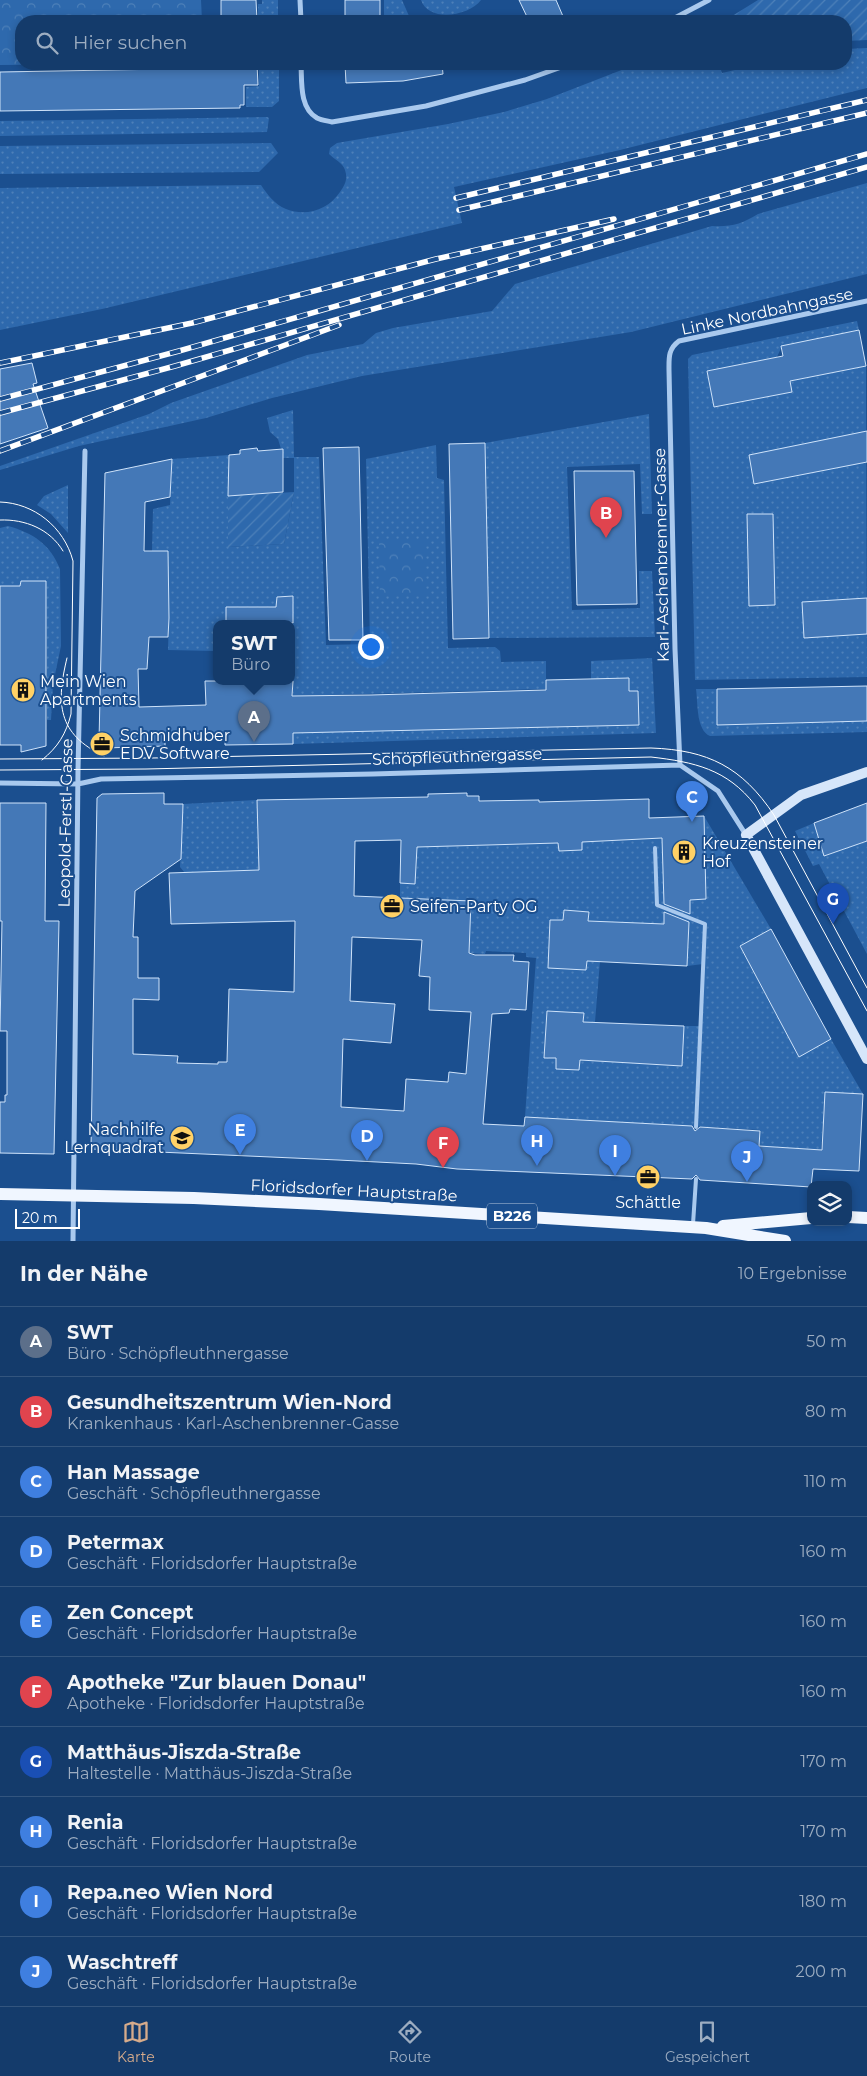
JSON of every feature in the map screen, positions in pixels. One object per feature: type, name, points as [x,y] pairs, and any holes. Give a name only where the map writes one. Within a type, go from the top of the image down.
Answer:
[{"type":"main road","name":"Floridsdorfer Hauptstraße","points":[[0,1194],[194,1198],[309,1204],[706,1228],[785,1241]]},
{"type":"main road","points":[[852,1216],[867,1218]]},
{"type":"main road","name":"Floridsdorfer Hauptstraße","points":[[706,1228],[807,1218]]},
{"type":"street","points":[[300,0],[301,15]]},
{"type":"street","points":[[680,15],[709,0]]},
{"type":"street","points":[[302,70],[304,98],[309,111],[318,118],[332,122],[426,106],[525,80],[553,70]]},
{"type":"street","name":"Linke Nordbahngasse","points":[[672,346],[679,341],[867,301]]},
{"type":"street","name":"Karl-Aschenbrenner-Gasse","points":[[672,346],[669,355],[675,650],[680,765]]},
{"type":"street","name":"Leopold-Ferstl-Gasse","points":[[73,1241],[78,784],[85,451]]},
{"type":"street","points":[[680,765],[718,791],[746,835],[867,1059]]},
{"type":"street","name":"Schöpfleuthnergasse","points":[[0,784],[78,784],[101,779],[373,774],[680,765]]},
{"type":"street","points":[[746,835],[802,795],[867,772]]},
{"type":"lane","points":[[655,848],[657,905],[705,924],[696,1127]]},
{"type":"lane","points":[[693,1227],[696,1179]]},
{"type":"green space","points":[[0,0],[201,0],[202,15],[15,15],[15,65],[0,65]]},
{"type":"green space","points":[[262,0],[278,0],[278,15],[258,15],[258,4],[262,4]]},
{"type":"green space","points":[[384,0],[402,0],[409,15],[384,15]]},
{"type":"green space","points":[[421,0],[481,0],[468,10],[450,15],[432,12],[425,7]]},
{"type":"green space","points":[[758,0],[867,0],[867,40],[852,41],[852,15],[734,15]]},
{"type":"green space","points":[[867,48],[867,88],[620,150],[454,187],[462,223],[102,309],[0,330],[0,188],[261,185],[271,198],[282,207],[294,211],[309,212],[329,203],[345,184],[346,173],[344,168],[329,154],[330,148],[337,143],[448,124],[504,112],[547,99],[622,70],[721,70],[722,73],[735,70],[852,70],[852,49]]},
{"type":"green space","points":[[259,70],[279,70],[279,101],[272,107],[246,107],[246,87],[259,86]]},
{"type":"green space","points":[[269,118],[267,132],[0,136],[0,121]]},
{"type":"green space","points":[[271,143],[278,153],[259,172],[0,174],[0,146]]},
{"type":"green space","points":[[867,183],[867,274],[631,332],[362,376],[272,398],[206,418],[79,446],[0,470],[0,466],[149,414],[171,403],[307,355],[363,344],[376,333],[393,328],[492,311],[515,284],[712,226],[736,224],[758,214]]},
{"type":"green space","points":[[857,321],[859,330],[782,346],[777,357],[707,371],[714,407],[792,392],[790,381],[866,366],[867,677],[695,680],[688,359],[692,355]]},
{"type":"green space","points":[[293,410],[294,457],[319,457],[326,645],[370,644],[366,459],[436,445],[437,478],[444,480],[448,648],[495,647],[500,651],[501,662],[546,661],[546,689],[293,696],[293,685],[295,685],[295,620],[293,620],[293,596],[277,597],[276,607],[226,607],[226,620],[213,620],[213,651],[168,650],[169,618],[152,551],[153,509],[170,505],[172,459],[229,455],[228,547],[284,544],[294,492],[294,458],[283,458],[283,449],[281,449],[278,439],[270,432],[267,418]]},
{"type":"green space","points":[[649,414],[652,514],[642,514],[640,464],[567,467],[572,610],[640,608],[639,571],[652,571],[655,637],[489,638],[485,443]]},
{"type":"green space","points":[[68,485],[68,533],[51,514],[37,505],[44,496]]},
{"type":"green space","points":[[294,492],[284,544],[228,547],[228,496]]},
{"type":"green space","points":[[8,526],[25,532],[40,541],[56,560],[60,569],[61,646],[53,684],[51,720],[47,720],[46,581],[21,581],[20,586],[0,586],[0,528]]},
{"type":"green space","points":[[379,540],[425,540],[425,596],[380,596]]},
{"type":"green space","points":[[652,658],[656,733],[293,744],[293,733],[638,691],[629,691],[629,679],[591,680],[591,661]]},
{"type":"green space","points":[[696,689],[717,689],[717,725],[867,721],[867,732],[710,736],[705,733],[700,722]]},
{"type":"green space","points":[[257,800],[259,870],[185,873],[180,867],[183,804]]},
{"type":"green space","points":[[704,816],[771,929],[740,947],[799,1056],[831,1039],[863,1094],[825,1092],[821,1150],[759,1146],[760,1130],[525,1117],[536,958],[526,957],[526,953],[486,951],[485,954],[469,953],[470,901],[400,898],[400,868],[416,869],[417,847],[558,843],[559,851],[582,850],[582,842],[662,838],[664,901],[706,899]],"holes":[[[564,910],[589,912],[588,921],[689,926],[687,966],[703,964],[700,1026],[684,1026],[682,1066],[580,1060],[579,1070],[556,1069],[556,1058],[544,1058],[546,1020],[557,1020],[557,1012],[584,1013],[583,1022],[595,1022],[600,961],[587,961],[586,970],[549,959],[550,920],[563,920]]]},
{"type":"green space","points":[[814,823],[825,856],[867,841],[867,954],[819,864],[813,866],[795,831]]},
{"type":"building","points":[[221,0],[256,0],[257,15],[221,15]]},
{"type":"building","points":[[345,0],[380,0],[380,15],[345,15]]},
{"type":"building","points":[[519,0],[556,0],[562,15],[526,15]]},
{"type":"building","points":[[257,70],[258,85],[244,85],[244,105],[240,105],[240,108],[0,111],[0,72]]},
{"type":"building","points":[[345,70],[443,70],[443,74],[403,81],[346,83]]},
{"type":"building","points":[[859,330],[866,366],[790,381],[792,392],[714,407],[707,371],[783,356],[781,346]]},
{"type":"building","points":[[32,363],[37,383],[33,384],[48,428],[0,444],[0,369]]},
{"type":"building","points":[[867,431],[867,462],[754,484],[749,455]]},
{"type":"building","points":[[485,443],[489,638],[453,639],[449,444]]},
{"type":"building","points":[[359,447],[363,640],[329,640],[323,448]]},
{"type":"building","points":[[257,448],[258,451],[283,449],[283,492],[228,496],[229,455],[240,454],[240,450]]},
{"type":"building","points":[[172,459],[170,497],[145,502],[144,551],[168,551],[169,618],[168,637],[149,637],[147,669],[138,669],[139,707],[206,705],[205,681],[213,681],[213,685],[293,685],[292,696],[546,690],[546,680],[629,678],[629,691],[638,691],[639,725],[293,733],[293,744],[225,745],[225,733],[165,735],[165,746],[105,748],[99,741],[105,473]]},
{"type":"building","points":[[574,471],[634,471],[637,604],[577,605]]},
{"type":"building","points":[[747,514],[773,514],[775,605],[749,606]]},
{"type":"building","name":"Mein Wien Apartments","points":[[21,581],[46,581],[46,746],[21,752],[21,745],[0,745],[0,586],[20,586]]},
{"type":"building","points":[[293,596],[293,620],[226,620],[226,607],[276,607],[277,597]]},
{"type":"building","points":[[867,598],[867,634],[804,638],[802,602]]},
{"type":"building","points":[[867,686],[867,721],[717,725],[717,689]]},
{"type":"building","points":[[164,793],[164,804],[183,804],[181,859],[135,891],[133,937],[138,937],[138,978],[159,978],[159,1000],[133,999],[133,1054],[178,1056],[177,1063],[218,1064],[218,1062],[227,1062],[229,989],[294,992],[295,921],[171,924],[169,873],[259,870],[257,800],[428,797],[428,794],[467,793],[467,796],[479,796],[479,801],[539,800],[539,802],[649,799],[649,818],[704,816],[706,899],[690,900],[690,914],[664,904],[662,838],[582,842],[582,850],[559,851],[558,843],[417,847],[415,884],[400,883],[401,840],[355,841],[354,896],[471,901],[469,953],[475,955],[514,955],[513,961],[529,962],[526,1010],[510,1009],[509,1013],[492,1014],[483,1124],[524,1126],[525,1117],[692,1126],[695,1131],[700,1127],[760,1131],[759,1146],[822,1150],[825,1092],[863,1094],[859,1171],[813,1169],[812,1181],[807,1181],[807,1187],[700,1180],[696,1175],[692,1179],[457,1169],[416,1164],[91,1149],[97,798],[102,794]],"holes":[[[352,937],[422,940],[419,976],[430,977],[429,1010],[471,1012],[466,1074],[449,1072],[448,1082],[406,1079],[404,1111],[341,1107],[343,1039],[391,1043],[395,1004],[350,1001]]]},
{"type":"building","points":[[0,803],[46,803],[45,921],[59,921],[54,1154],[0,1153],[0,1102],[5,1102],[5,1095],[7,1095],[7,1031],[0,1031],[2,921],[0,921]]},
{"type":"building","points":[[867,803],[867,841],[824,856],[814,823]]},
{"type":"building","points":[[564,910],[589,912],[588,921],[664,924],[664,912],[689,922],[687,966],[587,961],[586,970],[548,968],[550,920],[563,920]]},
{"type":"building","points":[[771,929],[831,1039],[799,1057],[740,946]]},
{"type":"building","points":[[547,1011],[584,1013],[583,1022],[684,1026],[682,1066],[580,1060],[579,1070],[556,1069],[556,1058],[544,1058]]},
{"type":"tram line","points":[[0,502],[13,503],[24,507],[46,519],[63,538],[73,561],[71,714],[61,740],[42,760]]},
{"type":"tram line","points":[[0,520],[19,521],[36,527],[58,543],[63,551]]},
{"type":"tram line","points":[[67,658],[61,703],[64,716],[77,738],[104,756]]},
{"type":"tram line","points":[[0,759],[152,758],[651,748],[671,749],[707,757],[736,773],[762,798],[774,815],[867,988]]},
{"type":"tram line","points":[[0,770],[146,769],[651,757],[695,765],[721,775],[733,783],[755,805],[867,1011]]},
{"type":"railway","points":[[456,198],[867,100]]},
{"type":"railway","points":[[459,210],[867,113]]},
{"type":"railway","points":[[0,399],[179,351],[867,154]]},
{"type":"railway","points":[[0,413],[175,366],[867,167]]},
{"type":"railway","points":[[0,363],[192,323],[436,259],[614,219]]},
{"type":"railway","points":[[0,451],[339,325]]},
{"type":"place","name":"Gesundheitszentrum Wien-Nord","points":[[606,538]]},
{"type":"place","name":"Mein Wien Apartments","points":[[23,690]]},
{"type":"place","name":"SWT","points":[[254,742]]},
{"type":"place","name":"Schmidhuber EDV Software","points":[[102,744]]},
{"type":"place","name":"Han Massage","points":[[692,822]]},
{"type":"place","name":"Kreuzensteiner Hof","points":[[684,852]]},
{"type":"place","name":"Seifen-Party OG","points":[[392,906]]},
{"type":"place","name":"Matthäus-Jiszda-Straße","points":[[833,924]]},
{"type":"place","name":"Nachhilfe Lernquadrat","points":[[182,1138]]},
{"type":"place","name":"Zen Concept","points":[[240,1155]]},
{"type":"place","name":"Petermax","points":[[367,1161]]},
{"type":"place","name":"Renia","points":[[537,1166]]},
{"type":"place","name":"Apotheke \"Zur blauen Donau\"","points":[[443,1168]]},
{"type":"place","name":"Repa.neo Wien Nord","points":[[615,1176]]},
{"type":"place","name":"Schättle","points":[[648,1177]]},
{"type":"place","name":"Waschtreff","points":[[747,1182]]}]
